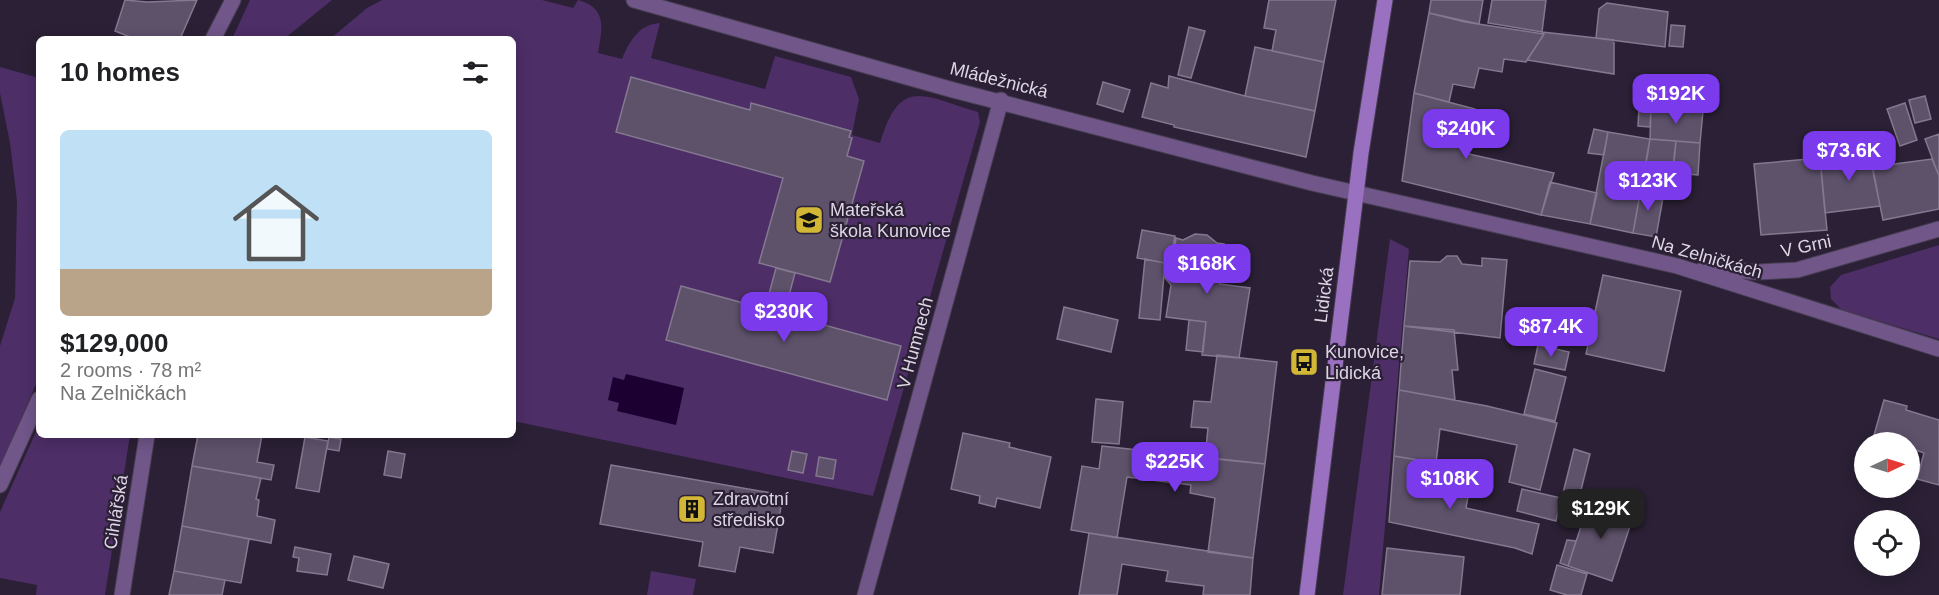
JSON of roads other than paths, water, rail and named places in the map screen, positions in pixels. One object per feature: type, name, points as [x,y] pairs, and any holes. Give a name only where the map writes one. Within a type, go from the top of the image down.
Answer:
[{"type":"main road","name":"Lidická","points":[[1307,595],[1356,193],[1384,0]]},
{"type":"street","points":[[215,36],[233,0]]},
{"type":"street","name":"Mládežnická","points":[[634,0],[832,56],[1356,193]]},
{"type":"street","name":"V Humnech","points":[[866,595],[1001,100]]},
{"type":"street","name":"Na Zelničkách","points":[[1356,193],[1677,266],[1939,349]]},
{"type":"street","name":"V Grni","points":[[1677,266],[1788,272],[1818,266],[1939,229]]},
{"type":"street","points":[[0,485],[36,406]]},
{"type":"street","name":"Cihlářská","points":[[122,595],[147,438]]},
{"type":"place","name":"Mateřská škola Kunovice","points":[[809,220]]},
{"type":"place","name":"Kunovice, Lidická","points":[[1304,362]]},
{"type":"place","name":"Zdravotní středisko","points":[[692,509]]}]
